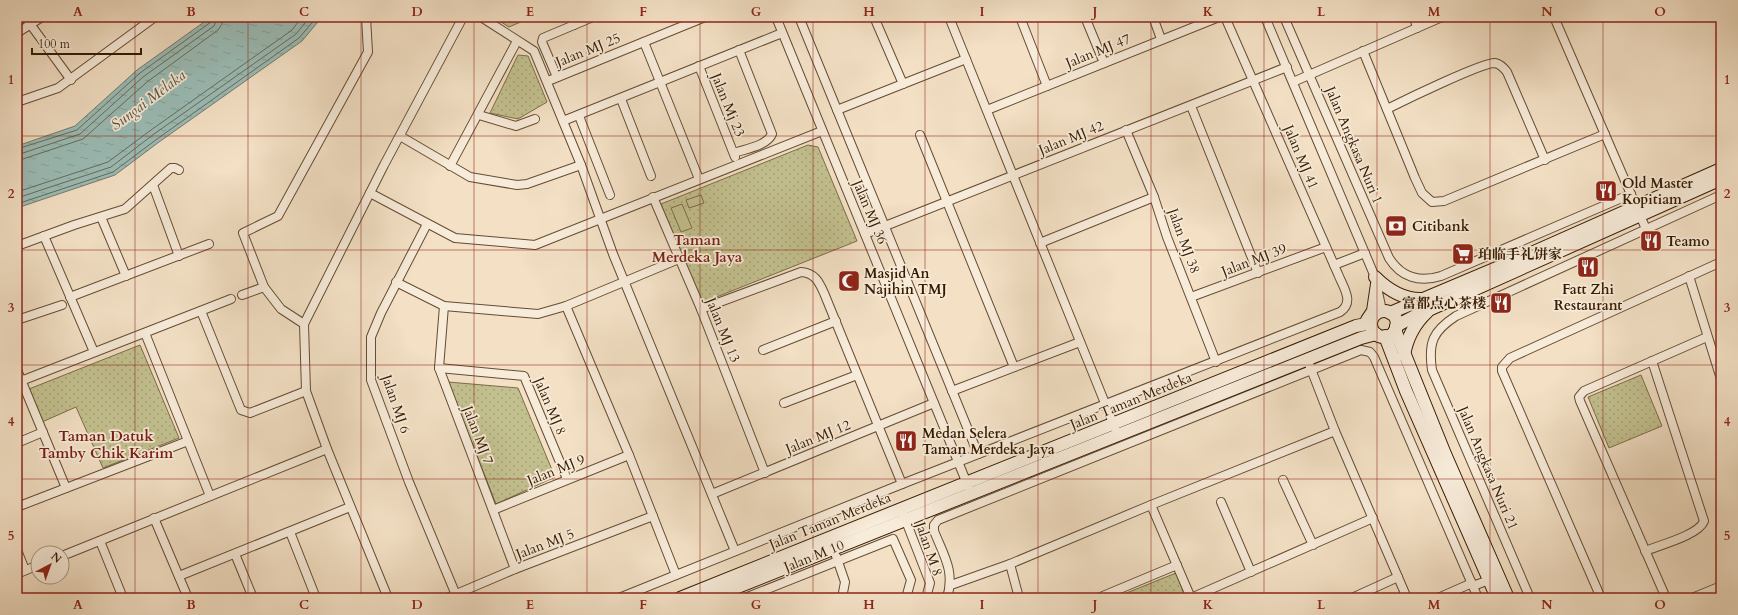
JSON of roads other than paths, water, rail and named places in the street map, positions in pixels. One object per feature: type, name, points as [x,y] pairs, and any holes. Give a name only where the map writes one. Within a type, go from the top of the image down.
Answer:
[{"type":"main road","points":[[1388,332],[1371,327],[1374,315],[1428,303],[1720,175]]},
{"type":"main road","points":[[1356,326],[1368,319],[1373,311],[1376,280],[1397,294],[1428,303]]},
{"type":"main road","points":[[1400,360],[1407,340],[1428,303]]},
{"type":"main road","name":"Jalan Taman Merdeka","points":[[680,598],[966,482],[1309,364],[1361,338],[1388,332],[1428,303]]},
{"type":"main road","points":[[1386,312],[1394,317],[1388,332],[1497,598]]},
{"type":"main road","name":"Jalan Taman Merdeka","points":[[710,598],[833,547],[906,521],[971,494],[1356,326],[1371,323]]},
{"type":"main road","points":[[1361,338],[1372,339],[1384,344],[1400,360],[1508,598]]},
{"type":"street","points":[[25,17],[71,80]]},
{"type":"street","points":[[17,33],[42,17]]},
{"type":"street","points":[[17,102],[58,88],[71,80],[155,17]]},
{"type":"street","points":[[304,324],[281,309],[264,287],[243,233],[278,216],[368,52],[366,17]]},
{"type":"street","points":[[388,598],[326,449],[306,391],[304,324],[370,193],[463,17]]},
{"type":"street","points":[[481,17],[534,51],[548,81],[581,165],[599,219],[735,551]]},
{"type":"street","points":[[557,77],[542,42],[543,38],[573,21],[593,17]]},
{"type":"street","name":"Jalan MJ 25","points":[[548,81],[705,17]]},
{"type":"street","name":"Jalan MJ 36","points":[[776,17],[971,494]]},
{"type":"street","points":[[799,17],[978,454]]},
{"type":"street","points":[[874,17],[903,84]]},
{"type":"street","points":[[949,17],[1115,430]]},
{"type":"street","points":[[1020,17],[1046,86]]},
{"type":"street","points":[[1085,17],[1104,63]]},
{"type":"street","points":[[1152,17],[1161,39]]},
{"type":"street","name":"Jalan MJ 47","points":[[987,110],[1219,17]]},
{"type":"street","name":"Jalan MJ 41","points":[[1216,362],[1340,312],[1345,308],[1348,299],[1226,17]]},
{"type":"street","points":[[1265,17],[1365,253],[1376,280],[1386,312]]},
{"type":"street","name":"Jalan Angkasa Nuri 1","points":[[1284,17],[1389,258],[1394,266],[1412,278],[1422,280],[1441,276],[1631,194]]},
{"type":"street","points":[[1414,17],[1417,28]]},
{"type":"street","points":[[1293,82],[1442,17]]},
{"type":"street","points":[[1554,17],[1646,229],[1721,195]]},
{"type":"street","points":[[563,121],[579,116],[782,33]]},
{"type":"street","points":[[450,166],[479,115],[517,41]]},
{"type":"street","points":[[644,42],[699,179]]},
{"type":"street","points":[[734,153],[765,142],[770,139],[772,134],[739,50]]},
{"type":"street","points":[[1364,51],[1420,188],[1427,199],[1432,202],[1444,201],[1605,134]]},
{"type":"street","points":[[837,110],[966,59]]},
{"type":"street","points":[[1387,109],[1472,70],[1494,63],[1501,66],[1507,72],[1545,160]]},
{"type":"street","name":"Jalan Mj 23","points":[[699,66],[738,164]]},
{"type":"street","name":"Jalan MJ 42","points":[[865,234],[1126,130],[1287,68]]},
{"type":"street","points":[[621,99],[651,176]]},
{"type":"street","points":[[1191,106],[1258,273]]},
{"type":"street","points":[[479,115],[516,126],[535,119]]},
{"type":"street","points":[[579,116],[610,195]]},
{"type":"street","name":"Jalan MJ 38","points":[[1126,130],[1154,197],[1167,237],[1192,297],[1216,362]]},
{"type":"street","points":[[370,193],[455,238],[535,245],[822,131]]},
{"type":"street","points":[[920,135],[1014,367]]},
{"type":"street","points":[[400,136],[470,177],[516,185],[527,184],[581,165]]},
{"type":"street","points":[[17,246],[125,209],[171,168],[179,170]]},
{"type":"street","points":[[152,185],[179,256]]},
{"type":"street","name":"Jalan MJ 13","points":[[653,197],[701,309],[765,473]]},
{"type":"street","points":[[1040,243],[1154,197]]},
{"type":"street","points":[[101,217],[126,276]]},
{"type":"street","name":"Jalan MJ 6","points":[[427,224],[396,282],[371,337],[371,380],[409,482],[456,595]]},
{"type":"street","name":"Jalan Angkasa Nuri 21","points":[[1530,598],[1432,370],[1430,347],[1433,337],[1439,329],[1456,316],[1646,229]]},
{"type":"street","points":[[44,236],[94,352]]},
{"type":"street","points":[[70,297],[209,244]]},
{"type":"street","name":"Jalan MJ 39","points":[[1192,297],[1326,246]]},
{"type":"street","points":[[1334,265],[1365,253]]},
{"type":"street","points":[[396,282],[444,306],[538,314],[566,306],[679,259]]},
{"type":"street","points":[[1601,598],[1502,371],[1502,367],[1510,358],[1721,262]]},
{"type":"street","points":[[701,309],[801,272],[813,275],[818,280],[836,321],[902,484]]},
{"type":"street","points":[[1689,276],[1721,379]]},
{"type":"street","points":[[242,295],[264,287]]},
{"type":"street","points":[[21,381],[231,299]]},
{"type":"street","points":[[17,320],[62,304]]},
{"type":"street","name":"Jalan MJ 7","points":[[444,306],[439,368],[515,569]]},
{"type":"street","points":[[566,306],[629,455],[676,575]]},
{"type":"street","points":[[201,311],[241,410],[250,413],[306,391]]},
{"type":"street","points":[[763,350],[836,321]]},
{"type":"street","points":[[145,333],[210,496]]},
{"type":"street","points":[[1666,598],[1580,401],[1580,397],[1584,391],[1707,337]]},
{"type":"street","points":[[952,391],[1080,342]]},
{"type":"street","points":[[947,598],[951,585],[948,566],[934,531],[934,525],[938,520],[1202,415],[1309,364],[1361,350],[1370,352],[1374,357],[1478,598]]},
{"type":"street","points":[[1645,551],[1694,531],[1702,525],[1704,521],[1652,361]]},
{"type":"street","points":[[619,598],[1104,404],[1216,362]]},
{"type":"street","points":[[1309,364],[1335,432],[1407,598]]},
{"type":"street","name":"Jalan MJ 8","points":[[439,368],[524,376],[567,479]]},
{"type":"street","points":[[17,370],[66,488]]},
{"type":"street","points":[[784,403],[858,375]]},
{"type":"street","name":"Jalan MJ 12","points":[[712,494],[934,403]]},
{"type":"street","points":[[17,443],[42,432]]},
{"type":"street","points":[[951,585],[1010,564],[1151,505],[1335,432]]},
{"type":"street","points":[[17,507],[188,441]]},
{"type":"street","points":[[70,553],[326,449]]},
{"type":"street","name":"Jalan MJ 9","points":[[493,510],[629,455]]},
{"type":"street","points":[[1283,480],[1313,544]]},
{"type":"street","points":[[1221,502],[1250,572]]},
{"type":"street","points":[[1151,505],[1192,598],[1373,518]]},
{"type":"street","points":[[179,576],[350,507]]},
{"type":"street","name":"Jalan M 8","points":[[901,508],[930,583],[926,598]]},
{"type":"street","name":"Jalan MJ 5","points":[[447,598],[515,569],[653,516]]},
{"type":"street","points":[[154,518],[188,598]]},
{"type":"street","points":[[290,532],[316,598]]},
{"type":"street","name":"Jalan M 10","points":[[745,598],[893,539],[911,580],[906,598]]},
{"type":"street","points":[[100,540],[121,597]]},
{"type":"street","points":[[833,547],[845,582],[842,598]]},
{"type":"street","points":[[17,550],[25,570]]},
{"type":"street","points":[[235,554],[253,598]]},
{"type":"street","points":[[1010,564],[1018,594],[1017,598]]},
{"type":"street","points":[[1098,598],[1177,565]]},
{"type":"street","points":[[17,574],[30,568]]},
{"type":"street","points":[[1352,598],[1398,577]]},
{"type":"street","points":[[1438,598],[1489,580]]},
{"type":"street","points":[[1692,598],[1721,586]]},
{"type":"water","name":"Sungai Melaka","points":[[211,17],[322,17],[302,41],[115,175],[17,208],[17,146],[75,126],[137,70]]},
{"type":"place","name":"Old Master Kopitiam","points":[[1606,191]]},
{"type":"place","name":"Citibank","points":[[1396,226]]},
{"type":"place","name":"Teamo","points":[[1651,241]]},
{"type":"place","name":"珀临手礼饼家","points":[[1463,254]]},
{"type":"place","name":"Fatt Zhi Restaurant","points":[[1588,267]]},
{"type":"place","name":"Masjid An Najihin TMJ","points":[[849,281]]},
{"type":"place","name":"富都点心茶楼","points":[[1501,303]]},
{"type":"place","name":"Medan Selera Taman Merdeka Jaya","points":[[906,441]]},
{"type":"district","name":"Taman Merdeka Jaya","points":[[697,248]]},
{"type":"district","name":"Taman Datuk Tamby Chik Karim","points":[[106,444]]}]
